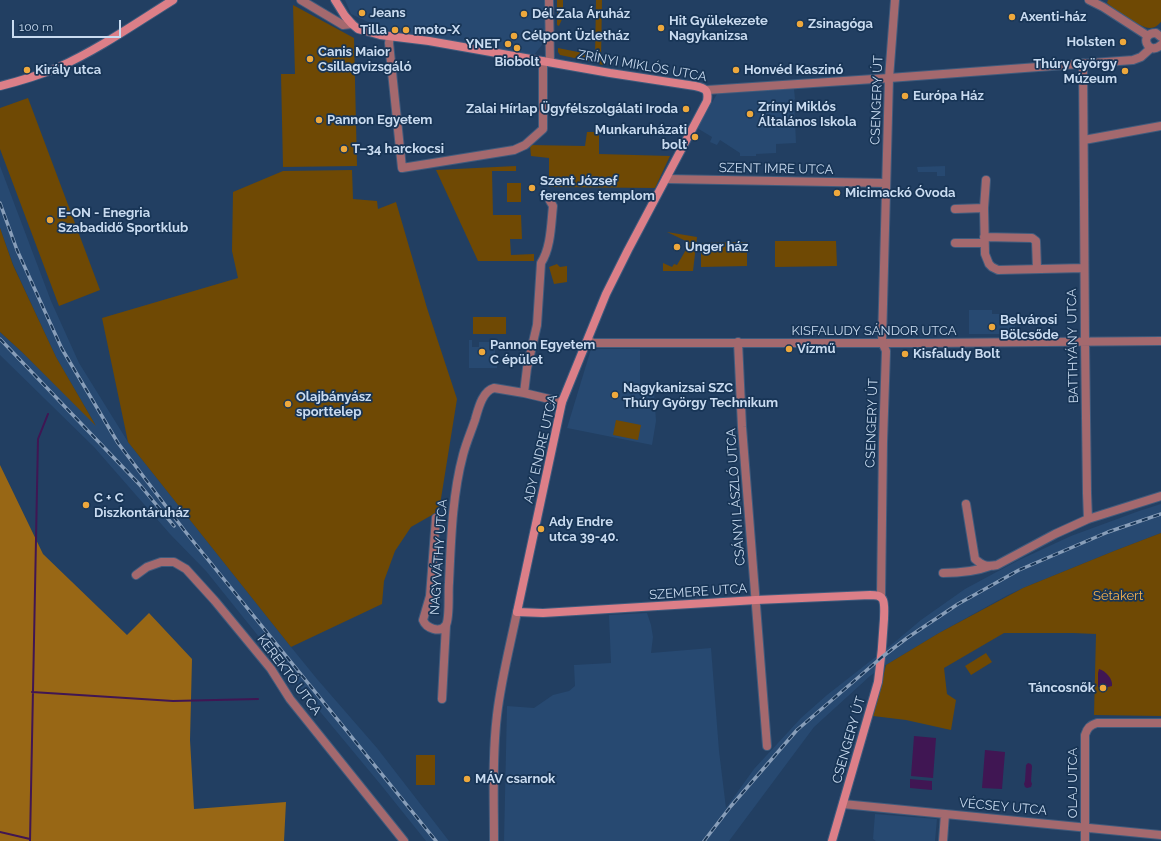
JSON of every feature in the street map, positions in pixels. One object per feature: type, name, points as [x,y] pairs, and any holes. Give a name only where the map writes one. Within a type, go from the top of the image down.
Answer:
[{"type":"main road","points":[[0,86],[50,70],[71,61],[174,0]]},
{"type":"main road","points":[[335,0],[336,3],[340,4],[344,14],[352,24]]},
{"type":"main road","name":"ZRÍNYI MIKLÓS UTCA","points":[[352,24],[366,31],[390,36],[429,41],[610,73],[701,87],[707,90]]},
{"type":"main road","name":"ADY ENDRE UTCA","points":[[517,612],[562,402],[606,294],[707,101],[707,90]]},
{"type":"main road","name":"SZEMERE UTCA","points":[[517,612],[543,613],[756,600],[870,595],[881,597]]},
{"type":"main road","name":"CSENGERY ÚT","points":[[832,841],[878,682],[884,631],[884,602],[881,597]]},
{"type":"street","points":[[301,0],[343,26],[352,24]]},
{"type":"street","points":[[390,36],[389,43],[402,168],[514,150],[525,145],[543,129],[549,0]]},
{"type":"street","name":"CSENGERY ÚT","points":[[881,597],[886,351],[882,342],[889,78],[895,0]]},
{"type":"street","points":[[1089,0],[1103,7],[1148,36]]},
{"type":"street","points":[[1160,33],[1154,33],[1148,36],[1146,42],[1151,48],[1161,46]]},
{"type":"street","name":"ZRÍNYI MIKLÓS UTCA","points":[[707,90],[1133,60],[1141,57],[1151,48]]},
{"type":"street","name":"BATTHYÁNY UTCA","points":[[1083,63],[1084,268],[1088,519]]},
{"type":"street","points":[[1084,140],[1161,126]]},
{"type":"street","name":"SZENT IMRE UTCA","points":[[666,180],[886,183]]},
{"type":"street","points":[[986,180],[984,240],[986,260],[992,267],[998,270],[1084,268]]},
{"type":"street","points":[[550,201],[553,206],[548,243],[545,256],[541,263],[537,325],[527,368],[524,393],[562,402]]},
{"type":"street","points":[[956,209],[984,208]]},
{"type":"street","points":[[956,243],[1032,238],[1036,241],[1037,269]]},
{"type":"street","name":"KISFALUDY SÁNDOR UTCA","points":[[588,340],[593,343],[962,343],[1161,341]]},
{"type":"street","name":"CSÁNYI LÁSZLÓ UTCA","points":[[738,342],[742,428],[767,746]]},
{"type":"street","name":"NAGYVÁTHY UTCA","points":[[436,518],[430,596],[423,620],[431,629],[443,628],[446,625],[448,613],[453,519],[460,469],[463,454],[480,406],[490,389],[494,388],[524,393]]},
{"type":"street","points":[[943,573],[980,570],[997,564],[1088,519],[1161,496]]},
{"type":"street","points":[[966,504],[975,559],[984,565],[990,566]]},
{"type":"street","name":"KEREKTÓ UTCA","points":[[136,575],[146,567],[161,562],[174,562],[186,569],[215,601],[271,669],[288,696],[404,841]]},
{"type":"street","name":"ADY ENDRE UTCA","points":[[494,841],[497,715],[500,692],[517,612]]},
{"type":"street","points":[[442,699],[446,625]]},
{"type":"street","name":"OLAJ UTCA","points":[[1085,841],[1085,735],[1089,726],[1097,723],[1161,723]]},
{"type":"street","name":"VÉCSEY UTCA","points":[[843,804],[1161,835]]},
{"type":"street","points":[[943,841],[945,814]]},
{"type":"shaded area","points":[[345,0],[545,0],[545,41],[532,56],[383,29],[351,14]]},
{"type":"shaded area","name":"Zrínyi Miklós Általános Iskola","points":[[794,89],[796,143],[776,144],[776,153],[756,154],[756,156],[740,156],[740,153],[720,140],[717,145],[710,142],[712,137],[697,128],[717,94]]},
{"type":"shaded area","points":[[0,166],[51,301],[79,363],[128,442],[317,679],[377,748],[449,841],[426,841],[206,571],[170,534],[94,447],[0,355],[0,332],[95,424],[56,357],[13,264],[0,228]]},
{"type":"shaded area","points":[[945,166],[945,176],[937,176],[937,172],[918,172],[917,167]]},
{"type":"shaded area","name":"Belvárosi Bölcsőde","points":[[969,310],[992,310],[992,314],[1004,314],[1004,317],[1010,317],[1010,320],[1015,320],[1015,334],[969,334]]},
{"type":"shaded area","name":"Pannon Egyetem C épület","points":[[469,340],[472,340],[472,347],[479,347],[479,342],[495,342],[497,368],[469,368]]},
{"type":"shaded area","name":"Nagykanizsai SZC Thúry György Technikum","points":[[591,349],[640,349],[640,389],[654,390],[656,421],[652,445],[567,428]]},
{"type":"shaded area","points":[[0,465],[43,554],[127,635],[149,613],[192,659],[190,740],[194,809],[286,802],[284,841],[0,841]]},
{"type":"shaded area","points":[[1161,504],[1161,533],[1006,596],[939,633],[870,676],[814,727],[729,841],[504,841],[507,706],[534,708],[553,695],[569,691],[575,686],[574,665],[611,663],[609,615],[647,613],[653,637],[651,653],[711,648],[719,751],[726,808],[754,769],[801,718],[827,695],[921,620],[965,589],[1017,561],[1071,536]]},
{"type":"shaded area","points":[[1099,669],[1108,676],[1112,686],[1098,687]]},
{"type":"shaded area","points":[[914,736],[936,738],[933,778],[911,776]]},
{"type":"shaded area","points":[[985,750],[1005,752],[1002,789],[982,788]]},
{"type":"shaded area","points":[[1028,763],[1032,766],[1032,784],[1031,787],[1027,788],[1024,784],[1026,765]]},
{"type":"shaded area","points":[[910,779],[932,781],[932,790],[910,788]]},
{"type":"shaded area","points":[[875,814],[937,819],[935,841],[876,841],[873,839]]},
{"type":"green space","points":[[557,0],[563,0],[563,17],[559,26],[557,25]]},
{"type":"green space","points":[[596,0],[602,0],[601,62],[606,62],[603,65],[599,64],[595,58]]},
{"type":"green space","points":[[1108,0],[1161,0],[1161,22],[1152,28],[1141,25],[1107,3]]},
{"type":"green space","name":"Pannon Egyetem","points":[[293,5],[354,38],[357,166],[283,167],[281,74],[295,74]]},
{"type":"green space","points":[[558,48],[588,54],[589,61],[560,55]]},
{"type":"green space","name":"E-ON - Enegria Szabadidő Sportklub","points":[[28,98],[100,290],[59,306],[0,149],[0,108]]},
{"type":"green space","points":[[587,132],[599,132],[599,154],[670,156],[655,188],[549,187],[549,158],[531,156],[530,145],[585,146]]},
{"type":"green space","points":[[516,166],[516,171],[492,171],[493,215],[521,215],[522,239],[510,239],[511,255],[534,254],[534,261],[478,261],[436,170]]},
{"type":"green space","name":"Olajbányász sporttelep","points":[[352,170],[353,199],[377,201],[378,209],[396,202],[427,308],[457,399],[439,511],[411,527],[395,551],[384,581],[382,604],[291,647],[128,442],[102,318],[238,278],[232,251],[233,192],[283,171]]},
{"type":"green space","points":[[507,183],[521,183],[521,202],[507,202]]},
{"type":"green space","points":[[0,228],[13,265],[56,357],[96,426],[0,332]]},
{"type":"green space","points":[[667,232],[697,237],[693,271],[663,271],[663,263],[672,267],[674,264],[677,265],[690,243]]},
{"type":"green space","points":[[775,241],[836,241],[837,266],[775,267]]},
{"type":"green space","points":[[747,242],[747,266],[701,267],[701,243]]},
{"type":"green space","points":[[557,264],[560,267],[567,266],[567,282],[554,284],[549,267]]},
{"type":"green space","points":[[473,317],[506,317],[506,334],[473,334]]},
{"type":"green space","points":[[616,420],[641,425],[638,440],[613,435]]},
{"type":"green space","name":"Sétakert","points":[[1161,533],[1161,716],[1094,715],[1096,634],[1004,633],[944,668],[947,694],[956,700],[951,730],[906,720],[873,716],[886,665],[939,633],[1023,588]]},
{"type":"green space","points":[[986,653],[992,662],[971,675],[965,666]]},
{"type":"green space","points":[[416,755],[435,755],[435,785],[416,785]]},
{"type":"waterway","points":[[30,841],[38,439],[48,414]]},
{"type":"waterway","points":[[32,692],[173,701],[258,699]]},
{"type":"waterway","points":[[0,832],[30,839]]},
{"type":"railway","points":[[0,203],[17,250],[62,349],[118,443],[184,530],[436,841]]},
{"type":"railway","points":[[0,339],[139,484],[174,526]]},
{"type":"railway","points":[[704,841],[731,806],[797,730],[882,657],[907,638],[958,604],[1019,570],[1108,532],[1161,514]]},
{"type":"place","name":"Jeans","points":[[362,13]]},
{"type":"place","name":"Dél Zala Áruház","points":[[524,14]]},
{"type":"place","name":"Axenti-ház","points":[[1012,17]]},
{"type":"place","name":"Zsinagóga","points":[[800,24]]},
{"type":"place","name":"Hit Gyülekezete Nagykanizsa","points":[[661,28]]},
{"type":"place","name":"Tilla","points":[[395,30]]},
{"type":"place","name":"moto-X","points":[[406,30]]},
{"type":"place","name":"Célpont Üzletház","points":[[514,36]]},
{"type":"place","name":"Holsten","points":[[1123,42]]},
{"type":"place","name":"YNET","points":[[508,44]]},
{"type":"place","name":"Biobolt","points":[[517,48]]},
{"type":"place","name":"Canis Maior Csillagvizsgáló","points":[[310,59]]},
{"type":"place","name":"Király utca","points":[[27,70]]},
{"type":"place","name":"Honvéd Kaszinó","points":[[736,70]]},
{"type":"place","name":"Thúry György Múzeum","points":[[1125,71]]},
{"type":"place","name":"Európa Ház","points":[[905,96]]},
{"type":"place","name":"Zalai Hírlap Ügyfélszolgálati Iroda","points":[[686,109]]},
{"type":"place","name":"Zrínyi Miklós Általános Iskola","points":[[750,114]]},
{"type":"place","name":"Pannon Egyetem","points":[[319,120]]},
{"type":"place","name":"Munkaruházati bolt","points":[[695,137]]},
{"type":"place","name":"T–34 harckocsi","points":[[344,149]]},
{"type":"place","name":"Szent József ferences templom","points":[[532,188]]},
{"type":"place","name":"Micimackó Óvoda","points":[[837,193]]},
{"type":"place","name":"E-ON - Enegria Szabadidő Sportklub","points":[[50,220]]},
{"type":"place","name":"Unger ház","points":[[677,247]]},
{"type":"place","name":"Belvárosi Bölcsőde","points":[[992,327]]},
{"type":"place","name":"Vízmű","points":[[789,349]]},
{"type":"place","name":"Pannon Egyetem C épület","points":[[482,352]]},
{"type":"place","name":"Kisfaludy Bolt","points":[[905,354]]},
{"type":"place","name":"Nagykanizsai SZC Thúry György Technikum","points":[[615,395]]},
{"type":"place","name":"Olajbányász sporttelep","points":[[288,404]]},
{"type":"place","name":"C + C Diszkontáruház","points":[[86,505]]},
{"type":"place","name":"Ady Endre utca 39-40.","points":[[541,529]]},
{"type":"place","name":"Táncosnők","points":[[1103,688]]},
{"type":"place","name":"MÁV csarnok","points":[[467,779]]}]
